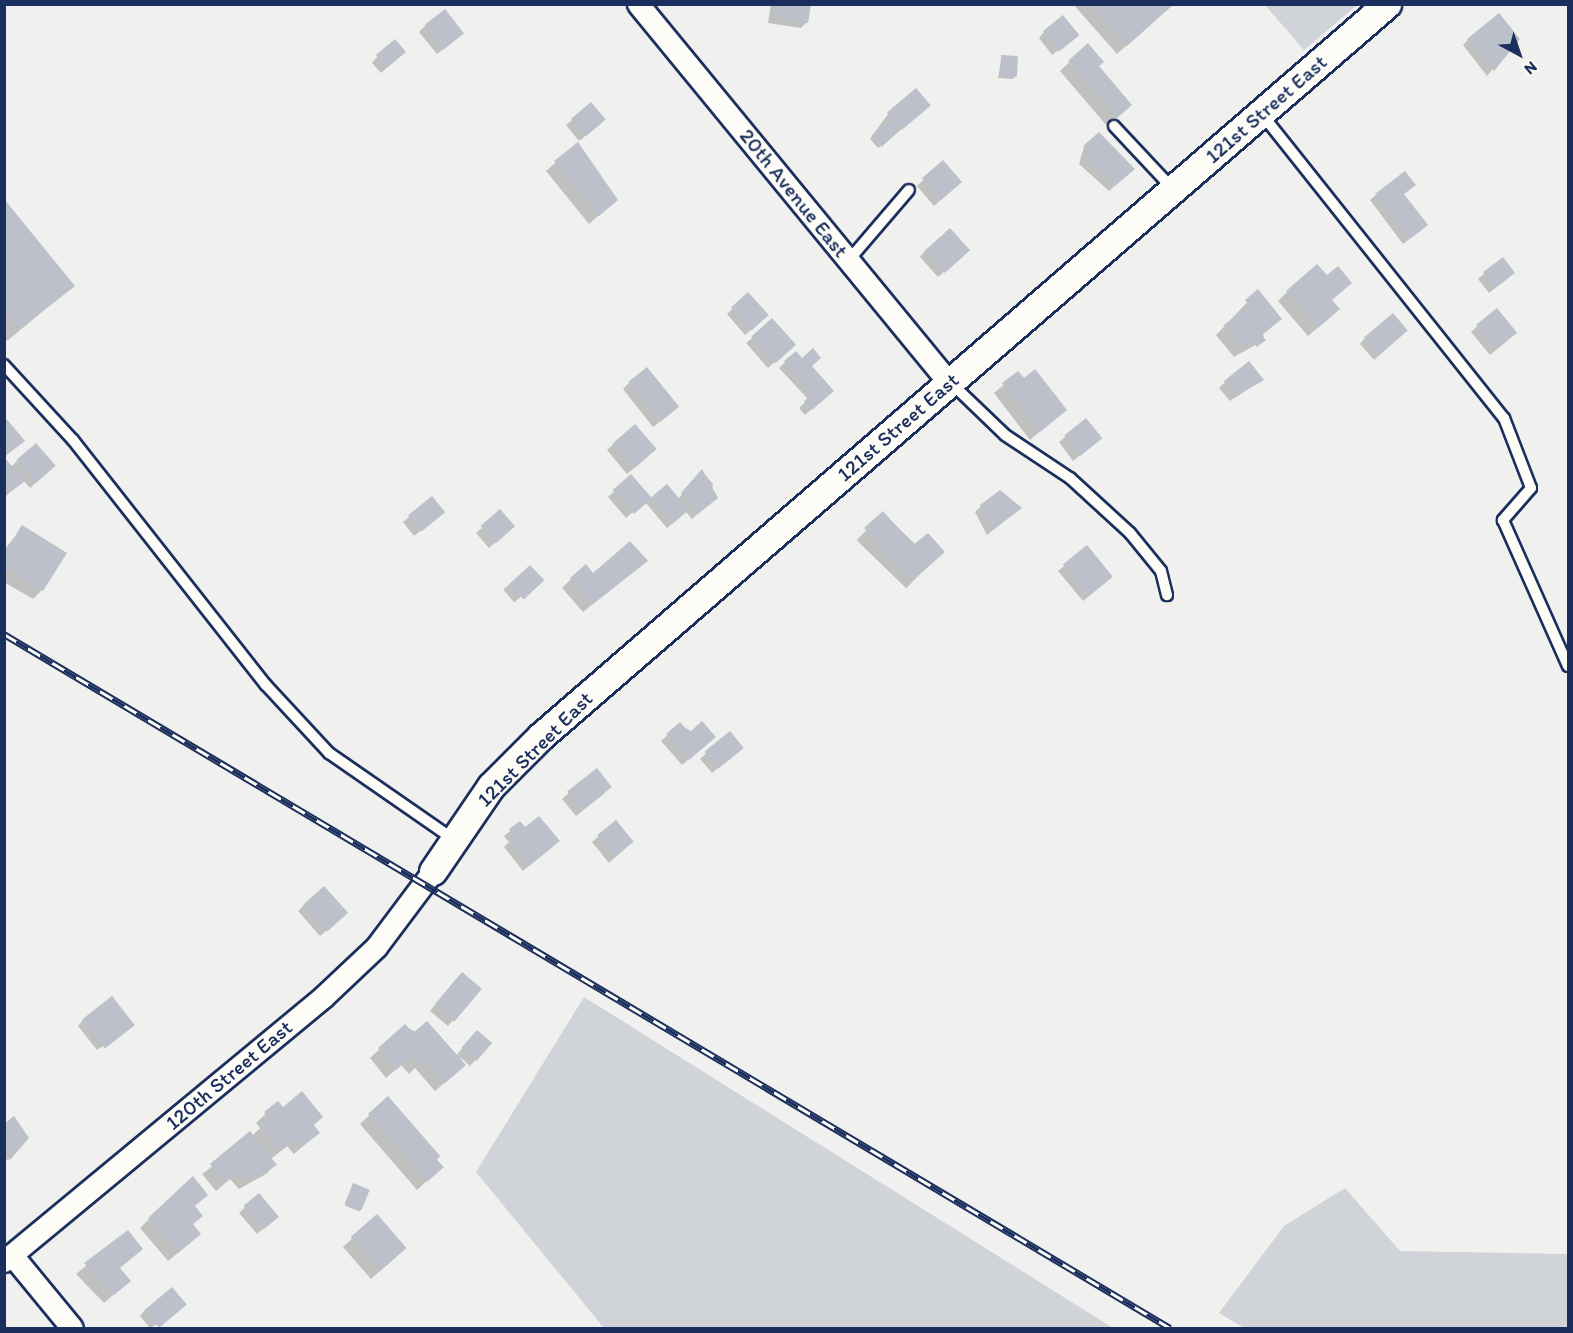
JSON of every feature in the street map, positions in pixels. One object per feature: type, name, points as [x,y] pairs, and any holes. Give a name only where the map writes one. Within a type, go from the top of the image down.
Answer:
[{"type":"street","name":"20th Avenue East","points":[[638,4],[949,382]]},
{"type":"street","name":"121st Street East","points":[[433,871],[491,786],[542,736],[1387,4]]},
{"type":"street","name":"120th Street East","points":[[8,1258],[323,997],[376,947],[433,871]]},
{"type":"street","points":[[8,1258],[72,1329]]},
{"type":"lane","points":[[1261,113],[1504,418],[1531,488],[1503,520],[1569,666]]},
{"type":"lane","points":[[1114,126],[1173,189]]},
{"type":"lane","points":[[849,260],[909,190]]},
{"type":"lane","points":[[4,365],[73,440],[266,685],[329,753],[453,839]]},
{"type":"lane","points":[[949,382],[1005,435],[1070,478],[1130,532],[1161,571],[1167,595]]},
{"type":"shaded area","points":[[1265,5],[1357,5],[1304,50]]},
{"type":"shaded area","points":[[584,997],[1113,1328],[604,1328],[476,1172]]},
{"type":"shaded area","points":[[1345,1188],[1400,1251],[1568,1254],[1568,1328],[1244,1328],[1219,1313],[1284,1226]]},
{"type":"building","points":[[775,4],[811,4],[808,23],[773,17]]},
{"type":"building","points":[[1090,4],[1174,4],[1127,46]]},
{"type":"building","points":[[445,9],[464,33],[444,49],[425,25]]},
{"type":"building","points":[[1499,13],[1520,39],[1494,71],[1467,39]]},
{"type":"building","points":[[1063,15],[1079,35],[1059,52],[1043,31]]},
{"type":"building","points":[[395,39],[406,52],[387,68],[376,55]]},
{"type":"building","points":[[1088,43],[1104,62],[1099,66],[1132,105],[1117,118],[1068,61]]},
{"type":"building","points":[[1001,55],[1018,56],[1017,77],[1000,76]]},
{"type":"building","points":[[916,88],[931,106],[902,130],[887,112]]},
{"type":"building","points":[[591,102],[606,120],[586,136],[571,119]]},
{"type":"building","points":[[890,119],[900,130],[881,147],[871,136]]},
{"type":"building","points":[[1099,132],[1135,169],[1115,186],[1084,157],[1089,153],[1083,146]]},
{"type":"building","points":[[578,142],[618,200],[599,216],[554,161]]},
{"type":"building","points":[[943,160],[962,182],[941,200],[922,178]]},
{"type":"building","points":[[1405,171],[1416,185],[1404,194],[1428,225],[1410,239],[1375,194]]},
{"type":"building","points":[[4,199],[75,286],[20,329],[4,310]]},
{"type":"building","points":[[950,228],[970,250],[945,273],[925,251]]},
{"type":"building","points":[[1503,257],[1515,273],[1495,288],[1483,272]]},
{"type":"building","points":[[1317,264],[1327,275],[1338,266],[1352,283],[1332,300],[1340,309],[1318,328],[1286,291]]},
{"type":"building","points":[[1258,289],[1282,319],[1262,335],[1266,340],[1257,347],[1252,341],[1243,349],[1224,325],[1249,305],[1245,300]]},
{"type":"building","points":[[748,292],[769,315],[752,330],[731,307]]},
{"type":"building","points":[[1497,308],[1517,333],[1496,350],[1476,325]]},
{"type":"building","points":[[1393,313],[1408,331],[1379,355],[1364,337]]},
{"type":"building","points":[[772,318],[796,345],[775,363],[751,337]]},
{"type":"building","points":[[813,348],[821,358],[812,366],[834,391],[812,410],[804,401],[813,393],[784,361],[796,351],[802,358]]},
{"type":"building","points":[[1249,361],[1264,380],[1236,396],[1224,381]]},
{"type":"building","points":[[647,367],[679,407],[660,422],[628,382]]},
{"type":"building","points":[[1035,369],[1067,410],[1040,432],[1002,383],[1018,371],[1024,378]]},
{"type":"building","points":[[4,416],[25,441],[4,457]]},
{"type":"building","points":[[1086,418],[1102,438],[1081,456],[1064,436]]},
{"type":"building","points":[[635,424],[657,449],[634,469],[612,444]]},
{"type":"building","points":[[36,443],[56,466],[36,483],[16,460]]},
{"type":"building","points":[[4,457],[25,481],[12,491],[4,477]]},
{"type":"building","points":[[702,469],[718,498],[698,514],[681,493]]},
{"type":"building","points":[[631,474],[652,498],[634,514],[613,490]]},
{"type":"building","points":[[667,484],[689,510],[673,524],[651,497]]},
{"type":"building","points":[[1000,490],[1022,508],[993,530],[980,505]]},
{"type":"building","points":[[432,496],[445,512],[421,532],[408,516]]},
{"type":"building","points":[[500,509],[515,526],[495,543],[480,526]]},
{"type":"building","points":[[883,511],[913,545],[928,533],[945,552],[911,582],[864,528]]},
{"type":"building","points":[[22,525],[67,553],[43,591],[4,567],[4,554]]},
{"type":"building","points":[[630,541],[648,561],[593,604],[570,578],[586,564],[593,573]]},
{"type":"building","points":[[1087,545],[1113,577],[1089,596],[1063,565]]},
{"type":"building","points":[[530,565],[544,580],[524,599],[510,584]]},
{"type":"building","points":[[702,721],[716,737],[689,760],[666,734],[680,722],[689,733]]},
{"type":"building","points":[[730,731],[744,748],[718,769],[704,752]]},
{"type":"building","points":[[597,768],[612,787],[582,810],[567,791]]},
{"type":"building","points":[[539,816],[560,841],[529,866],[509,840],[514,836],[509,829],[520,821],[525,827]]},
{"type":"building","points":[[616,820],[634,842],[615,857],[597,835]]},
{"type":"building","points":[[324,886],[348,913],[327,931],[303,905]]},
{"type":"building","points":[[462,972],[482,989],[454,1022],[434,1005]]},
{"type":"building","points":[[112,996],[135,1025],[105,1049],[82,1019]]},
{"type":"building","points":[[427,1021],[466,1065],[445,1083],[425,1060],[419,1066],[411,1057],[396,1070],[378,1048],[405,1024],[413,1033]]},
{"type":"building","points":[[477,1030],[492,1043],[476,1061],[461,1048]]},
{"type":"building","points":[[302,1091],[323,1117],[314,1125],[320,1133],[303,1146],[297,1138],[281,1151],[260,1126],[269,1118],[264,1112],[278,1101],[283,1107]]},
{"type":"building","points":[[388,1096],[440,1156],[437,1160],[444,1167],[427,1182],[368,1114]]},
{"type":"building","points":[[14,1116],[29,1138],[9,1161],[4,1124]]},
{"type":"building","points":[[250,1131],[277,1165],[248,1181],[240,1171],[225,1183],[210,1164]]},
{"type":"building","points":[[193,1176],[208,1195],[195,1206],[203,1216],[193,1224],[201,1234],[178,1253],[148,1218]]},
{"type":"building","points":[[353,1183],[370,1190],[361,1210],[345,1203]]},
{"type":"building","points":[[259,1193],[279,1217],[264,1230],[244,1206]]},
{"type":"building","points":[[377,1214],[407,1248],[380,1271],[351,1237]]},
{"type":"building","points":[[128,1230],[143,1249],[120,1268],[131,1281],[114,1295],[84,1263]]},
{"type":"building","points":[[172,1287],[187,1305],[159,1328],[144,1310]]},
{"type":"railway","points":[[4,634],[1170,1328]]}]
